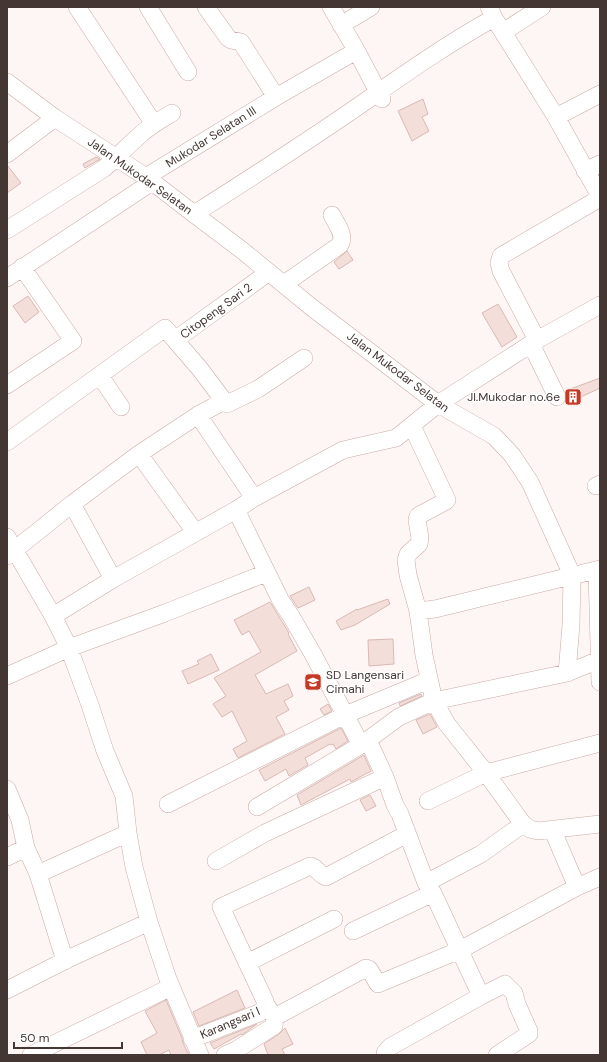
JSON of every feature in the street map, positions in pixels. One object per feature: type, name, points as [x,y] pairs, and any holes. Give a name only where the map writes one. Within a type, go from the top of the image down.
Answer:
[{"type":"street","points":[[77,7],[154,124]]},
{"type":"street","points":[[148,7],[188,72]]},
{"type":"street","points":[[206,7],[228,38],[241,42],[276,97]]},
{"type":"street","points":[[331,7],[380,95]]},
{"type":"street","points":[[341,25],[372,7]]},
{"type":"street","points":[[194,214],[380,95],[442,49],[496,19],[542,7]]},
{"type":"street","points":[[496,19],[556,117],[593,167],[600,197],[501,256],[499,263],[501,271],[534,342],[557,397]]},
{"type":"street","name":"Mukodar Selatan III","points":[[7,278],[149,180],[276,97],[356,51]]},
{"type":"street","name":"Jalan Mukodar Selatan","points":[[7,82],[55,118],[149,180],[438,404],[494,436],[512,455],[530,482],[572,575],[571,625],[567,673]]},
{"type":"street","points":[[556,117],[600,94]]},
{"type":"street","points":[[7,230],[103,170],[139,136],[154,124],[172,113]]},
{"type":"street","points":[[8,151],[55,118]]},
{"type":"street","points":[[284,284],[340,245],[343,237],[332,215]]},
{"type":"street","points":[[7,385],[73,341],[22,267]]},
{"type":"street","name":"Citopeng Sari 2","points":[[7,442],[100,376],[269,272]]},
{"type":"street","points":[[53,616],[113,579],[236,510],[254,498],[343,450],[396,438],[438,404],[534,342],[600,304]]},
{"type":"street","points":[[170,334],[227,404],[258,389],[304,358]]},
{"type":"street","points":[[100,376],[120,407]]},
{"type":"street","points":[[200,1055],[171,987],[149,922],[134,867],[124,796],[105,751],[90,704],[69,648],[53,616],[9,547],[72,504],[139,454],[198,415],[224,401]]},
{"type":"street","points":[[198,415],[254,498]]},
{"type":"street","points":[[412,426],[447,500],[446,502],[418,516],[417,520],[420,538],[419,544],[408,554],[406,560],[408,575],[418,611],[429,680],[434,701],[446,724],[486,773],[522,824],[530,829],[538,831],[600,824]]},
{"type":"street","points":[[139,454],[195,532]]},
{"type":"street","points":[[72,504],[113,579]]},
{"type":"street","points":[[236,510],[266,573],[314,656],[344,715],[365,743],[385,777],[429,888],[481,996]]},
{"type":"street","points":[[418,611],[435,609],[598,570],[600,682]]},
{"type":"street","points":[[7,676],[69,648],[165,613],[266,573]]},
{"type":"street","points":[[257,807],[365,743],[399,717],[434,701],[567,673],[599,660]]},
{"type":"street","points":[[168,804],[344,715],[429,680]]},
{"type":"street","points":[[428,801],[486,773],[600,743]]},
{"type":"street","points":[[216,860],[264,833],[385,777]]},
{"type":"street","points":[[7,789],[20,820],[26,848],[38,874],[65,961]]},
{"type":"street","points":[[353,931],[429,888],[481,854],[522,824]]},
{"type":"street","points":[[552,829],[577,887]]},
{"type":"street","points":[[38,874],[128,833]]},
{"type":"street","points":[[225,1055],[236,1050],[274,1026],[266,1001],[221,907],[310,866],[315,868],[322,876],[326,877],[407,834]]},
{"type":"street","points":[[7,857],[26,848]]},
{"type":"street","points":[[460,950],[577,887],[600,877]]},
{"type":"street","points":[[247,963],[334,919]]},
{"type":"street","points":[[7,990],[149,922]]},
{"type":"street","name":"Karangsari I","points":[[192,1039],[264,1009],[270,1011],[366,968],[369,969],[378,984],[460,950]]},
{"type":"street","points":[[385,1055],[390,1048],[505,984],[514,993],[529,1034],[497,1055]]},
{"type":"street","points":[[31,1055],[171,987]]},
{"type":"building","points":[[423,99],[428,114],[422,117],[429,131],[412,141],[398,111]]},
{"type":"building","points":[[96,157],[100,159],[85,168],[83,164]]},
{"type":"building","points":[[7,165],[21,183],[7,193]]},
{"type":"building","points":[[347,251],[353,260],[339,269],[334,262]]},
{"type":"building","points":[[28,296],[39,312],[25,323],[13,306]]},
{"type":"building","points":[[498,304],[517,337],[502,347],[482,313]]},
{"type":"building","name":"Jl.Mukodar no.6e","points":[[600,378],[600,388],[568,403],[565,391]]},
{"type":"building","points":[[309,587],[315,600],[298,608],[290,596]]},
{"type":"building","points":[[388,599],[390,604],[355,625],[341,630],[336,621],[357,609]]},
{"type":"building","points":[[270,602],[289,633],[288,634],[297,651],[255,675],[266,694],[288,684],[293,696],[284,701],[289,710],[276,717],[285,734],[238,758],[233,749],[247,741],[232,711],[222,717],[213,704],[226,696],[214,678],[261,652],[249,631],[242,635],[234,620]]},
{"type":"building","points":[[393,639],[394,664],[369,666],[368,640]]},
{"type":"building","points":[[211,654],[219,670],[188,684],[182,671],[199,664],[197,661]]},
{"type":"building","points":[[421,694],[422,696],[400,706],[399,703]]},
{"type":"building","points":[[328,704],[332,711],[324,715],[320,709]]},
{"type":"building","points":[[430,714],[437,727],[423,734],[416,720]]},
{"type":"building","points":[[341,728],[348,741],[336,749],[333,744],[330,744],[305,758],[308,765],[289,776],[286,769],[265,781],[259,770]]},
{"type":"building","points":[[364,755],[371,771],[351,782],[350,779],[301,805],[297,795]]},
{"type":"building","points":[[370,795],[376,806],[366,811],[360,800]]},
{"type":"building","points":[[237,990],[245,1008],[199,1026],[193,1012]]},
{"type":"building","points":[[166,1000],[189,1055],[171,1055],[169,1050],[159,1055],[147,1055],[141,1042],[157,1033],[145,1011]]},
{"type":"building","points":[[257,1024],[242,1035],[241,1034],[214,1049],[210,1043]]},
{"type":"building","points":[[285,1028],[293,1044],[282,1049],[285,1055],[268,1055],[264,1044]]},
{"type":"place","name":"Jl.Mukodar no.6e","points":[[573,397]]},
{"type":"place","name":"SD Langensari Cimahi","points":[[313,682]]}]
